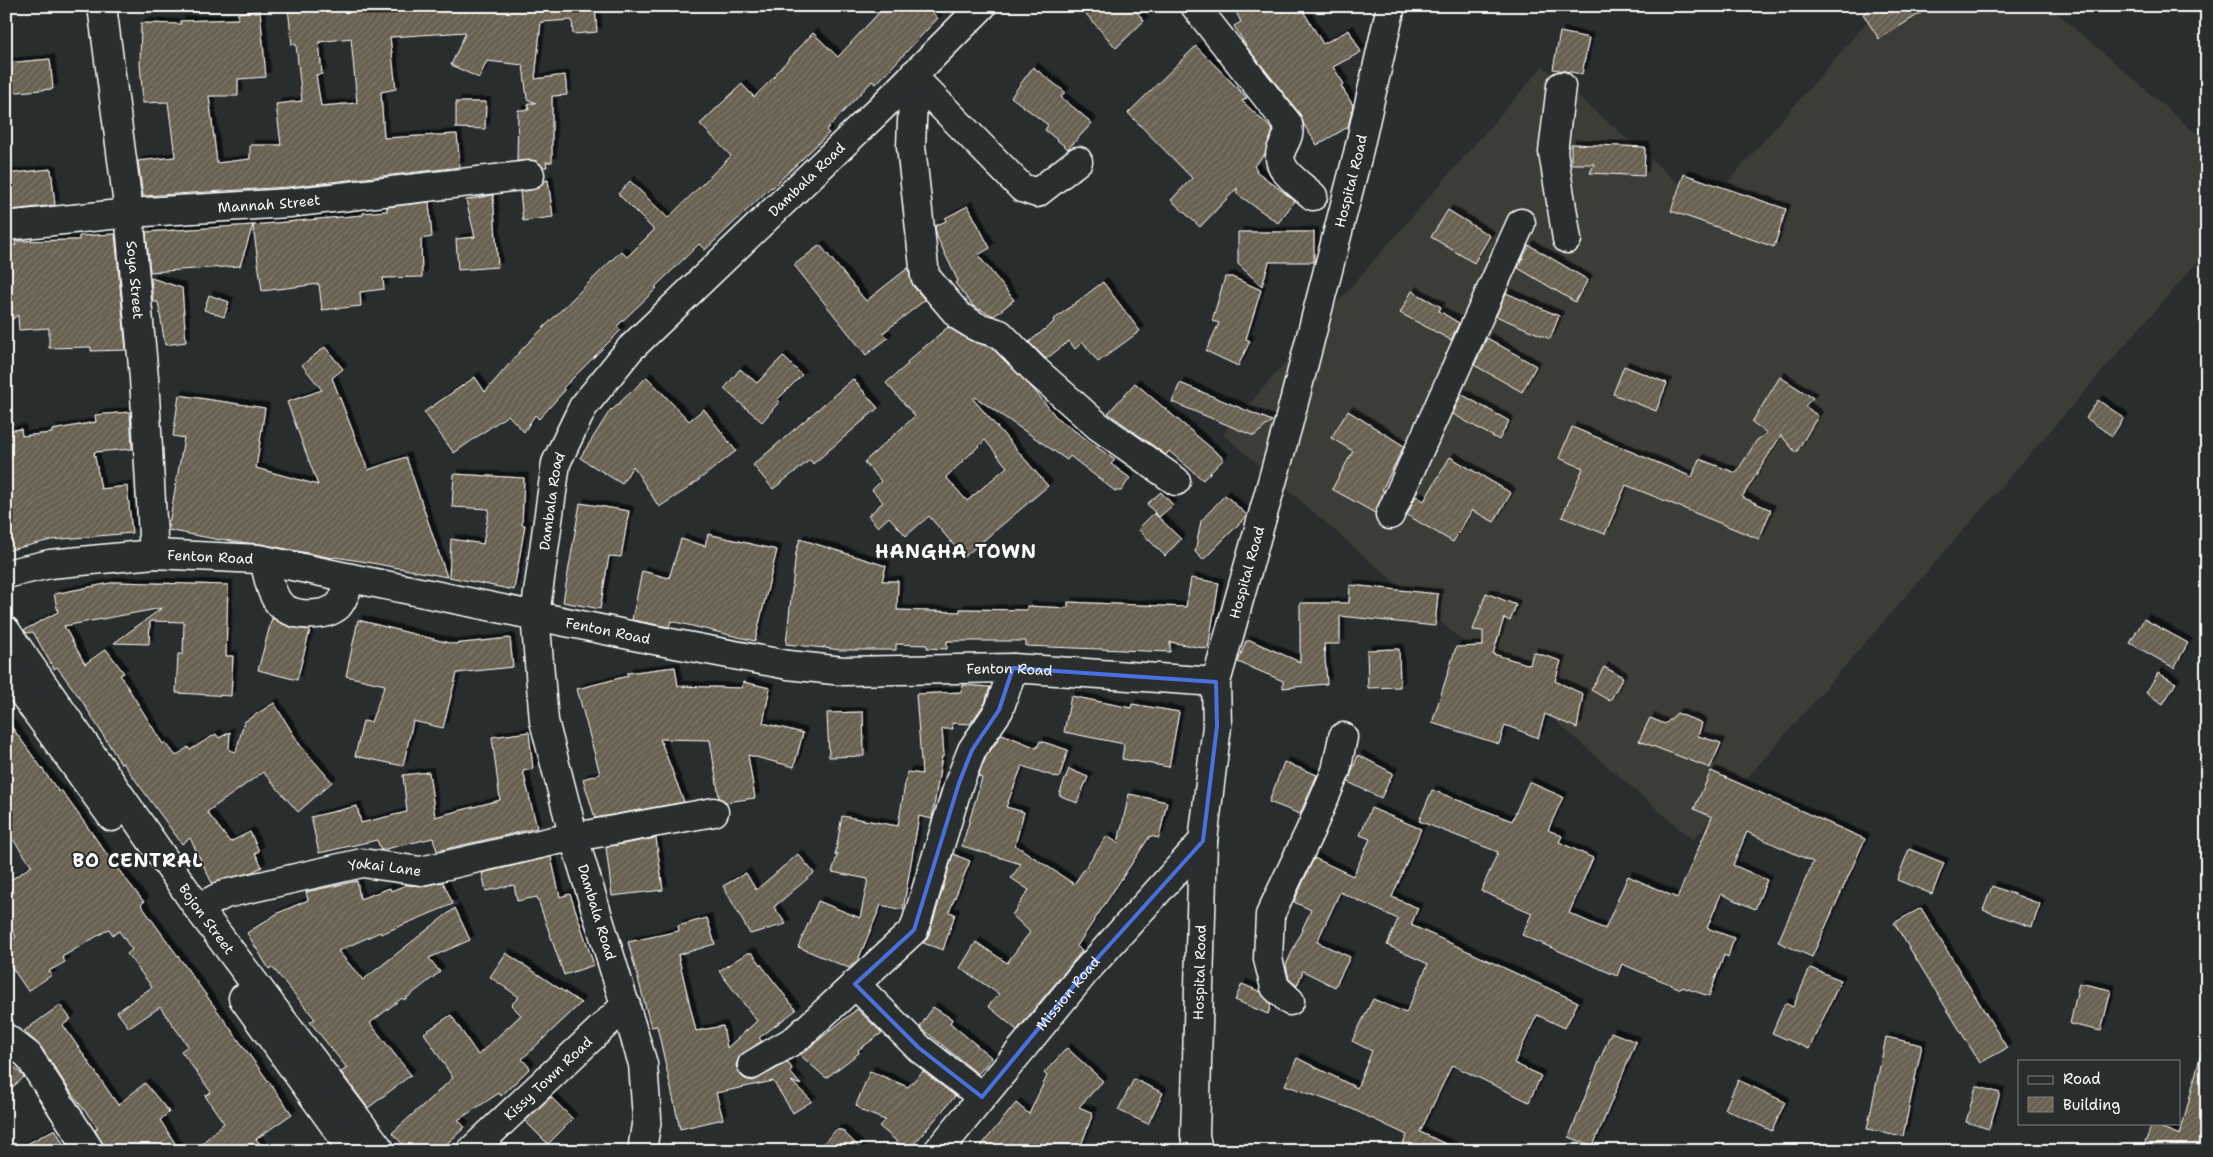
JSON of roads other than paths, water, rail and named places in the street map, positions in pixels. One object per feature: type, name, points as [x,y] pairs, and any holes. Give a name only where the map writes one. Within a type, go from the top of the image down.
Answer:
[{"type":"street","name":"Soya Street","points":[[102,6],[129,213],[144,378],[154,554]]},
{"type":"street","name":"Dambala Road","points":[[642,1151],[647,1118],[643,1064],[574,838],[544,721],[535,615],[556,463],[583,407],[630,349],[914,76],[982,6]]},
{"type":"street","points":[[1195,6],[1288,124],[1290,132],[1279,153],[1281,167],[1313,196]]},
{"type":"street","name":"Hospital Road","points":[[1198,1151],[1195,1135],[1203,841],[1217,726],[1216,682],[1293,406],[1357,158],[1391,6]]},
{"type":"street","points":[[914,76],[1022,188],[1037,193],[1078,161]]},
{"type":"street","points":[[914,76],[911,146],[925,276],[959,316],[977,327],[1000,334],[1034,370],[1098,426],[1176,481]]},
{"type":"street","points":[[1561,86],[1553,152],[1567,240]]},
{"type":"street","name":"Mannah Street","points":[[6,226],[129,213],[289,203],[530,175]]},
{"type":"street","points":[[1390,515],[1521,223]]},
{"type":"street","name":"Fenton Road","points":[[6,574],[50,564],[154,554],[264,560],[788,665],[843,671],[1013,668],[1216,682]]},
{"type":"street","points":[[264,560],[272,591],[282,607],[308,615],[324,614],[339,605],[352,578]]},
{"type":"street","name":"Bojon Street","points":[[6,632],[198,908],[381,1151]]},
{"type":"street","points":[[752,1065],[796,1039],[914,930],[959,783],[972,750],[999,710],[1013,668]]},
{"type":"street","name":"Bojon Street","points":[[6,670],[353,1151]]},
{"type":"street","points":[[1290,1001],[1275,987],[1268,959],[1270,915],[1336,771],[1343,737]]},
{"type":"street","name":"Yakai Lane","points":[[198,908],[225,894],[362,863],[421,871],[574,838],[714,812]]},
{"type":"street","name":"Mission Road","points":[[938,1151],[1085,972],[1203,841]]},
{"type":"street","points":[[855,984],[918,1048],[982,1097]]},
{"type":"street","name":"Kissy Town Road","points":[[471,1151],[626,1005]]},
{"type":"street","points":[[6,1038],[28,1055],[90,1151]]},
{"type":"district","name":"HANGHA TOWN","points":[[956,551]]},
{"type":"district","name":"BO CENTRAL","points":[[138,860]]}]
